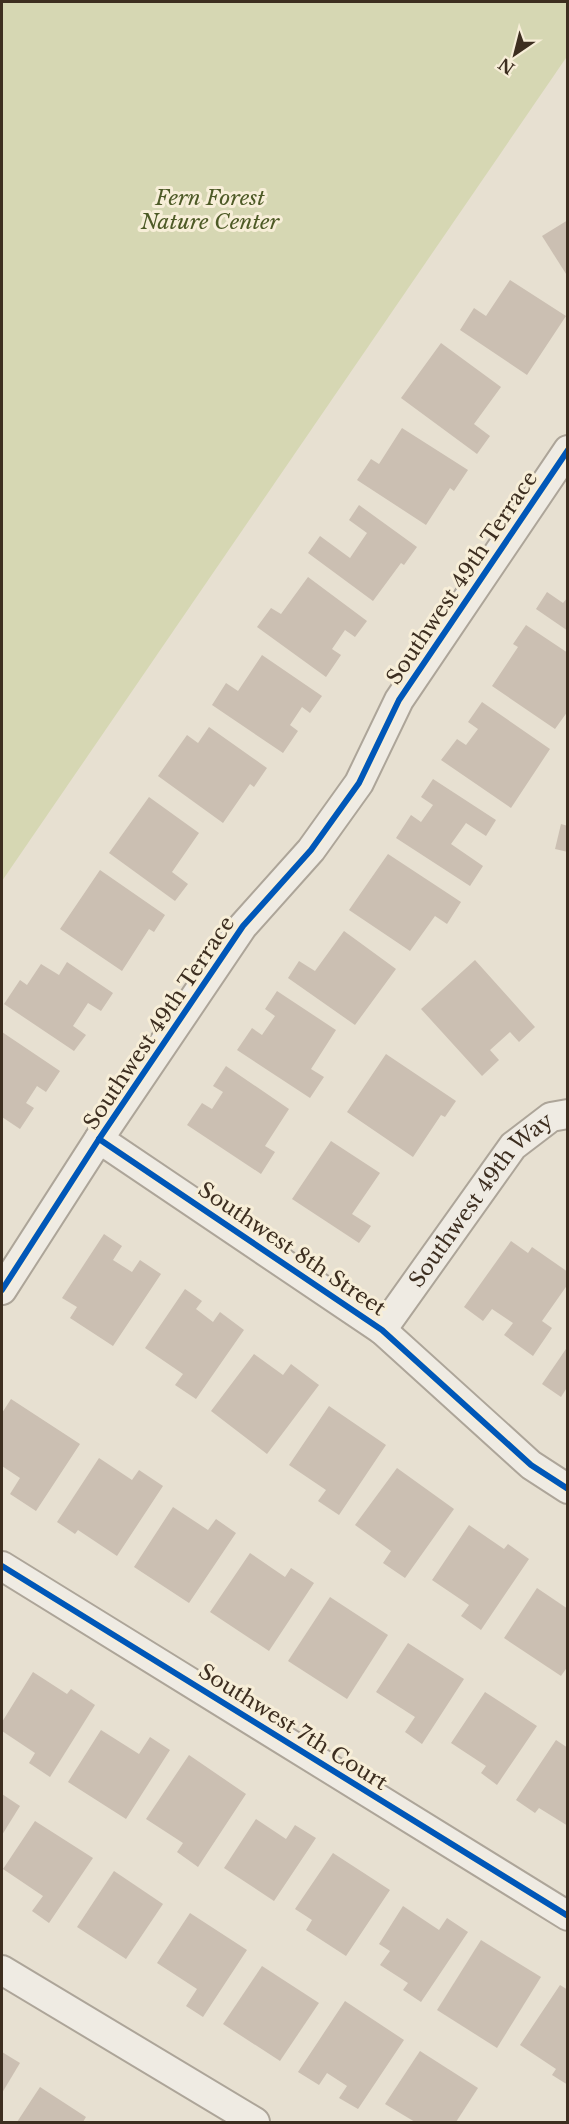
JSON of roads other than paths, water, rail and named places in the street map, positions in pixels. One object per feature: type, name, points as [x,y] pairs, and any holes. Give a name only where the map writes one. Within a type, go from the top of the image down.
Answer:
[{"type":"street","name":"Southwest 49th Terrace","points":[[2,1290],[99,1139],[243,926],[311,850],[359,783],[399,700],[567,450]]},
{"type":"street","name":"Southwest 49th Way","points":[[382,1330],[513,1146],[551,1117],[567,1114]]},
{"type":"street","name":"Southwest 8th Street","points":[[99,1139],[382,1330],[531,1465],[567,1489]]},
{"type":"street","name":"Southwest 7th Court","points":[[2,1566],[567,1916]]},
{"type":"street","points":[[2,1970],[255,2122]]},
{"type":"park label","name":"Fern Forest Nature Center","points":[[210,210]]}]
